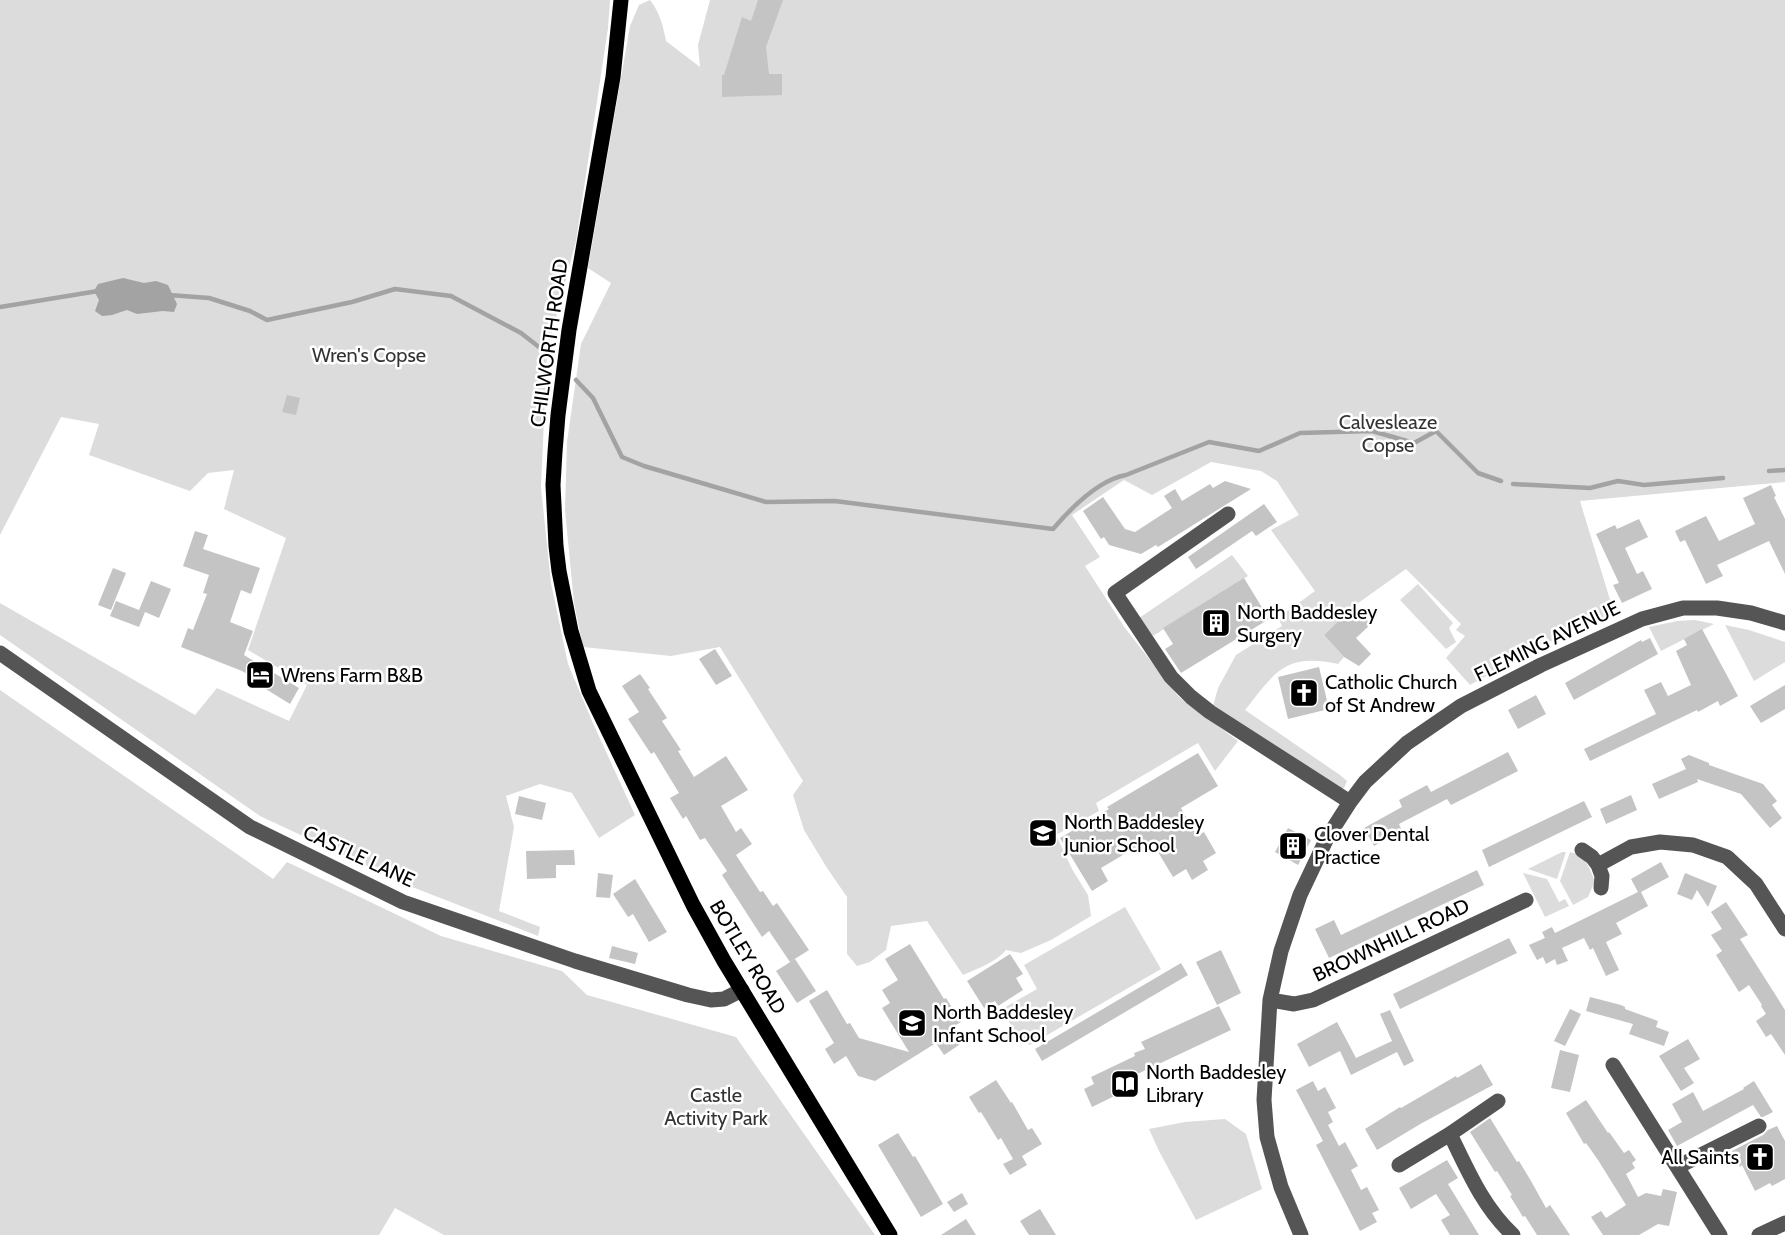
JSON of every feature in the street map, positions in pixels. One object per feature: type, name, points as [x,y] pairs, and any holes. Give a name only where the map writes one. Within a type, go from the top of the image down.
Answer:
[{"type":"main road","name":"CHILWORTH ROAD","points":[[589,691],[571,631],[559,572],[553,485],[558,416],[569,330],[613,77],[621,0]]},
{"type":"main road","name":"BOTLEY ROAD","points":[[589,691],[693,905],[890,1235]]},
{"type":"street","points":[[1228,514],[1115,593],[1171,677],[1191,697],[1210,712],[1350,802]]},
{"type":"street","name":"FLEMING AVENUE","points":[[1301,1235],[1281,1187],[1267,1137],[1264,1100],[1270,1000],[1281,951],[1300,895],[1327,838],[1365,782],[1407,743],[1461,706],[1541,665],[1641,619],[1683,609],[1717,608],[1751,613],[1785,623]]},
{"type":"street","name":"CASTLE LANE","points":[[0,653],[250,827],[403,902],[575,961],[711,1000],[724,999],[742,990]]},
{"type":"street","points":[[1598,865],[1631,847],[1660,842],[1693,845],[1726,857],[1756,884],[1785,929]]},
{"type":"street","points":[[1582,850],[1598,865],[1602,876],[1601,888]]},
{"type":"street","name":"BROWNHILL ROAD","points":[[1270,1000],[1294,1004],[1313,1000],[1526,900]]},
{"type":"street","points":[[1613,1065],[1720,1235]]},
{"type":"street","points":[[1400,1165],[1498,1101]]},
{"type":"street","points":[[1677,1167],[1759,1126]]},
{"type":"street","points":[[1450,1134],[1480,1195],[1498,1220],[1514,1235]]},
{"type":"street","points":[[1759,1235],[1785,1223]]},
{"type":"green space","name":"Wren's Copse","points":[[0,0],[610,0],[608,28],[576,241],[547,352],[541,487],[551,583],[568,664],[635,815],[599,838],[572,793],[540,784],[506,796],[514,827],[499,911],[540,927],[538,936],[412,887],[260,816],[0,635],[0,603],[195,715],[217,688],[289,721],[307,685],[248,650],[286,538],[224,509],[234,470],[208,473],[190,491],[89,455],[99,424],[61,417],[0,535]]},
{"type":"green space","name":"Calvesleaze Copse","points":[[650,0],[661,19],[666,41],[700,67],[698,45],[710,0],[1785,0],[1785,482],[1580,501],[1614,613],[1540,646],[1470,685],[1446,658],[1465,636],[1456,630],[1461,624],[1406,569],[1354,606],[1324,635],[1344,657],[1338,664],[1320,661],[1293,663],[1274,675],[1245,710],[1347,781],[1344,788],[1336,788],[1213,706],[1218,688],[1236,655],[1282,626],[1278,618],[1315,591],[1271,530],[1299,515],[1277,481],[1261,471],[1211,462],[1152,495],[1124,480],[1072,515],[1100,557],[1085,566],[1125,628],[1179,697],[1238,741],[1215,771],[1198,743],[1096,803],[1099,811],[1056,835],[1072,869],[1088,895],[1091,916],[1051,940],[1021,953],[1006,950],[992,962],[963,975],[927,921],[891,926],[886,950],[870,962],[857,966],[847,954],[847,897],[804,830],[793,795],[803,781],[720,647],[671,656],[583,647],[574,603],[565,510],[567,442],[581,344],[611,283],[588,268],[630,26],[639,5]]},
{"type":"green space","points":[[1232,555],[1248,576],[1153,636],[1139,618]]},
{"type":"green space","points":[[1418,584],[1453,623],[1449,628],[1456,642],[1446,649],[1400,600]]},
{"type":"green space","points":[[1695,620],[1714,624],[1661,651],[1649,627],[1677,621]]},
{"type":"green space","points":[[1725,625],[1785,642],[1785,662],[1754,681]]},
{"type":"green space","name":"Castle Activity Park","points":[[0,690],[273,879],[287,862],[441,936],[562,971],[587,995],[736,1037],[875,1235],[444,1235],[395,1208],[379,1235],[0,1235]]},
{"type":"green space","points":[[1566,852],[1557,879],[1528,869]]},
{"type":"green space","points":[[1570,852],[1583,859],[1595,881],[1588,897],[1573,905],[1560,881]]},
{"type":"green space","points":[[1523,873],[1547,879],[1559,902],[1565,899],[1569,906],[1545,917]]},
{"type":"green space","points":[[1125,907],[1161,969],[1030,1045],[1018,1038],[1002,1009],[1037,989],[1024,965]]},
{"type":"green space","points":[[1225,1119],[1246,1134],[1262,1189],[1196,1220],[1149,1129],[1185,1122]]},
{"type":"shaded area","points":[[123,278],[144,283],[156,281],[168,285],[177,304],[174,312],[137,314],[127,310],[102,316],[95,311],[99,300],[94,291],[98,284]]},
{"type":"building","points":[[758,0],[783,0],[766,47],[769,74],[782,74],[782,95],[722,97],[722,75],[724,75],[742,17],[751,21]]},
{"type":"building","points":[[287,395],[300,398],[296,415],[282,412]]},
{"type":"building","points":[[1225,481],[1251,489],[1158,547],[1156,545],[1141,554],[1109,545],[1104,537],[1101,539],[1083,511],[1103,497],[1125,529],[1135,532],[1172,508],[1164,496],[1175,489],[1182,501],[1210,484],[1213,488]]},
{"type":"building","points":[[1771,485],[1785,519],[1785,574],[1769,541],[1717,565],[1723,576],[1706,584],[1685,540],[1680,542],[1675,531],[1706,516],[1719,541],[1755,524],[1743,498]]},
{"type":"building","points":[[1264,504],[1277,522],[1256,536],[1252,531],[1196,569],[1188,557]]},
{"type":"building","points":[[1639,519],[1648,537],[1625,548],[1637,574],[1643,571],[1652,589],[1622,603],[1613,585],[1619,583],[1596,534],[1615,525],[1617,529]]},
{"type":"building","points":[[195,531],[208,535],[203,549],[260,568],[251,594],[241,590],[230,622],[253,631],[244,655],[299,688],[290,704],[256,683],[258,680],[242,671],[181,647],[188,628],[193,630],[207,594],[203,593],[209,575],[183,566]]},
{"type":"building","points":[[113,568],[126,573],[111,610],[98,605]]},
{"type":"building","name":"North Baddesley Surgery","points":[[1244,578],[1269,619],[1181,673],[1165,649],[1173,644],[1163,628]]},
{"type":"building","points":[[151,581],[171,589],[159,618],[145,612],[139,627],[110,616],[116,601],[139,610]]},
{"type":"building","points":[[1354,606],[1371,624],[1356,638],[1371,654],[1359,666],[1344,657],[1324,635]]},
{"type":"building","points":[[1702,629],[1738,696],[1720,706],[1718,701],[1698,712],[1697,710],[1590,761],[1584,749],[1656,714],[1644,690],[1661,682],[1668,696],[1691,685],[1676,651],[1687,645],[1684,639]]},
{"type":"building","points":[[1650,638],[1658,654],[1574,700],[1565,683],[1641,640],[1642,642]]},
{"type":"building","points":[[715,649],[732,676],[716,685],[699,659]]},
{"type":"building","name":"Catholic Church of St Andrew","points":[[1319,667],[1329,709],[1288,719],[1278,677]]},
{"type":"building","points":[[640,674],[667,718],[662,721],[681,750],[678,751],[694,777],[726,756],[748,790],[721,806],[736,832],[741,828],[752,844],[736,855],[760,892],[763,891],[773,906],[777,903],[809,950],[790,962],[769,931],[762,937],[722,875],[727,871],[705,838],[700,840],[686,816],[683,819],[670,798],[679,793],[654,752],[651,754],[628,719],[639,712],[622,686]]},
{"type":"building","points":[[1785,685],[1785,709],[1761,723],[1750,706]]},
{"type":"building","points":[[1536,695],[1546,714],[1518,729],[1508,710]]},
{"type":"building","points":[[1508,752],[1518,771],[1451,805],[1447,799],[1399,824],[1402,831],[1374,846],[1364,828],[1402,807],[1399,800],[1427,785],[1431,792]]},
{"type":"building","points":[[1198,753],[1218,786],[1181,808],[1197,836],[1204,832],[1216,853],[1203,861],[1208,870],[1192,880],[1186,869],[1173,877],[1152,842],[1139,849],[1138,846],[1101,868],[1108,881],[1092,891],[1060,838]]},
{"type":"building","points":[[1689,755],[1709,765],[1763,784],[1777,801],[1772,805],[1782,818],[1770,828],[1741,794],[1697,779],[1698,782],[1659,799],[1652,784],[1686,769],[1681,759]]},
{"type":"building","points":[[1631,795],[1637,810],[1606,824],[1600,809]]},
{"type":"building","points":[[519,796],[546,803],[542,820],[515,814]]},
{"type":"building","points":[[1584,801],[1592,817],[1489,867],[1482,850]]},
{"type":"building","name":"Clover Dental Practice","points":[[1288,828],[1311,840],[1298,865],[1275,852]]},
{"type":"building","points":[[574,850],[575,865],[556,865],[556,878],[527,879],[526,851]]},
{"type":"building","points":[[1661,862],[1669,877],[1641,892],[1648,906],[1616,923],[1622,934],[1606,942],[1619,970],[1606,976],[1593,948],[1590,950],[1584,938],[1562,948],[1568,961],[1557,965],[1555,959],[1546,964],[1543,957],[1537,960],[1529,945],[1545,938],[1542,932],[1552,927],[1555,933],[1638,892],[1631,879]]},
{"type":"building","points":[[1477,870],[1484,885],[1329,958],[1315,929],[1334,920],[1341,935]]},
{"type":"building","points":[[598,873],[613,875],[610,898],[596,897]]},
{"type":"building","points":[[1685,873],[1717,886],[1708,907],[1697,890],[1692,900],[1677,894]]},
{"type":"building","points":[[635,879],[667,932],[649,942],[633,914],[628,917],[613,894]]},
{"type":"building","points":[[1726,902],[1748,935],[1740,939],[1785,1010],[1785,1055],[1771,1034],[1766,1037],[1756,1021],[1766,1014],[1749,985],[1739,992],[1716,955],[1722,951],[1711,935],[1722,929],[1711,912]]},
{"type":"building","points":[[1509,938],[1517,953],[1400,1009],[1393,994]]},
{"type":"building","points":[[910,944],[961,1022],[952,1027],[962,1043],[944,1055],[936,1043],[875,1081],[858,1076],[846,1056],[834,1064],[825,1049],[834,1043],[809,1001],[827,990],[847,1024],[850,1023],[859,1038],[909,1052],[882,1008],[890,1003],[882,990],[898,980],[885,959]]},
{"type":"building","points":[[612,946],[638,953],[635,964],[609,958]]},
{"type":"building","points":[[1221,950],[1241,993],[1217,1005],[1196,962]]},
{"type":"building","points":[[1010,954],[1023,974],[1016,978],[1023,990],[998,1006],[995,1001],[984,1008],[967,981]]},
{"type":"building","points":[[795,959],[816,991],[797,1003],[776,971]]},
{"type":"building","points":[[1181,963],[1188,975],[1042,1061],[1035,1049]]},
{"type":"building","points":[[1590,997],[1621,1005],[1625,1009],[1658,1021],[1656,1027],[1669,1032],[1664,1046],[1629,1034],[1633,1024],[1586,1011]]},
{"type":"building","points":[[1219,1006],[1231,1030],[1131,1077],[1135,1086],[1092,1107],[1084,1089],[1094,1084],[1091,1077],[1145,1049],[1141,1042]]},
{"type":"building","points":[[1570,1009],[1581,1014],[1565,1046],[1554,1041]]},
{"type":"building","points":[[1390,1010],[1414,1061],[1404,1066],[1397,1052],[1351,1075],[1340,1051],[1309,1067],[1297,1044],[1337,1022],[1356,1058],[1392,1041],[1380,1014]]},
{"type":"building","points":[[1688,1039],[1700,1059],[1684,1068],[1694,1083],[1681,1091],[1659,1056]]},
{"type":"building","points":[[1560,1050],[1579,1055],[1570,1092],[1551,1088]]},
{"type":"building","points":[[1481,1064],[1493,1085],[1377,1150],[1365,1129],[1400,1107]]},
{"type":"building","points":[[996,1080],[1028,1130],[1032,1128],[1042,1144],[1022,1156],[1027,1165],[1010,1175],[1003,1164],[1013,1159],[1001,1138],[998,1140],[969,1097]]},
{"type":"building","points":[[1313,1081],[1318,1091],[1325,1087],[1336,1108],[1328,1112],[1333,1122],[1328,1125],[1339,1146],[1345,1142],[1358,1166],[1351,1170],[1361,1190],[1367,1187],[1379,1210],[1372,1213],[1377,1222],[1360,1231],[1316,1145],[1323,1141],[1296,1090]]},
{"type":"building","points":[[1754,1081],[1773,1112],[1761,1117],[1753,1105],[1677,1146],[1668,1130],[1682,1122],[1672,1104],[1693,1092],[1703,1111],[1744,1089]]},
{"type":"building","points":[[1586,1100],[1624,1153],[1629,1150],[1636,1160],[1632,1163],[1635,1168],[1626,1174],[1638,1197],[1646,1193],[1661,1196],[1663,1189],[1677,1192],[1669,1226],[1658,1224],[1639,1235],[1603,1235],[1591,1217],[1601,1211],[1606,1218],[1626,1205],[1598,1160],[1586,1143],[1584,1144],[1566,1113]]},
{"type":"building","points":[[1490,1118],[1517,1162],[1519,1161],[1546,1208],[1550,1205],[1570,1235],[1537,1235],[1525,1216],[1523,1217],[1510,1196],[1512,1195],[1470,1132]]},
{"type":"building","name":"All Saints","points":[[1777,1126],[1785,1141],[1785,1179],[1772,1186],[1770,1183],[1755,1191],[1732,1151]]},
{"type":"building","points":[[898,1133],[913,1157],[915,1156],[943,1204],[921,1217],[878,1145]]},
{"type":"building","points":[[1447,1160],[1458,1178],[1448,1184],[1479,1235],[1450,1235],[1441,1220],[1450,1215],[1436,1194],[1411,1209],[1399,1188]]},
{"type":"building","points":[[962,1193],[968,1204],[954,1212],[947,1202]]},
{"type":"building","points":[[1040,1209],[1056,1235],[1029,1235],[1020,1221]]},
{"type":"building","points":[[966,1219],[976,1235],[941,1235]]},
{"type":"waterway","points":[[169,295],[209,298],[250,311],[267,320],[352,302],[395,289],[451,296],[521,333],[553,358]]},
{"type":"waterway","points":[[0,307],[98,291]]},
{"type":"waterway","points":[[576,380],[593,398],[622,457],[644,466],[766,502],[835,501],[1053,529],[1086,496],[1116,478],[1209,442],[1259,451],[1300,433],[1372,431],[1414,443],[1436,431],[1478,473],[1501,481]]},
{"type":"waterway","points":[[1769,471],[1785,470]]},
{"type":"waterway","points":[[1513,484],[1590,488],[1618,481],[1644,485],[1723,478]]},
{"type":"place","name":"North Baddesley Surgery","points":[[1216,623]]},
{"type":"place","name":"Wrens Farm B&B","points":[[260,675]]},
{"type":"place","name":"Catholic Church of St Andrew","points":[[1304,693]]},
{"type":"place","name":"North Baddesley Junior School","points":[[1043,833]]},
{"type":"place","name":"Clover Dental Practice","points":[[1293,846]]},
{"type":"place","name":"North Baddesley Infant School","points":[[912,1023]]},
{"type":"place","name":"North Baddesley Library","points":[[1125,1084]]},
{"type":"place","name":"All Saints","points":[[1760,1157]]}]
